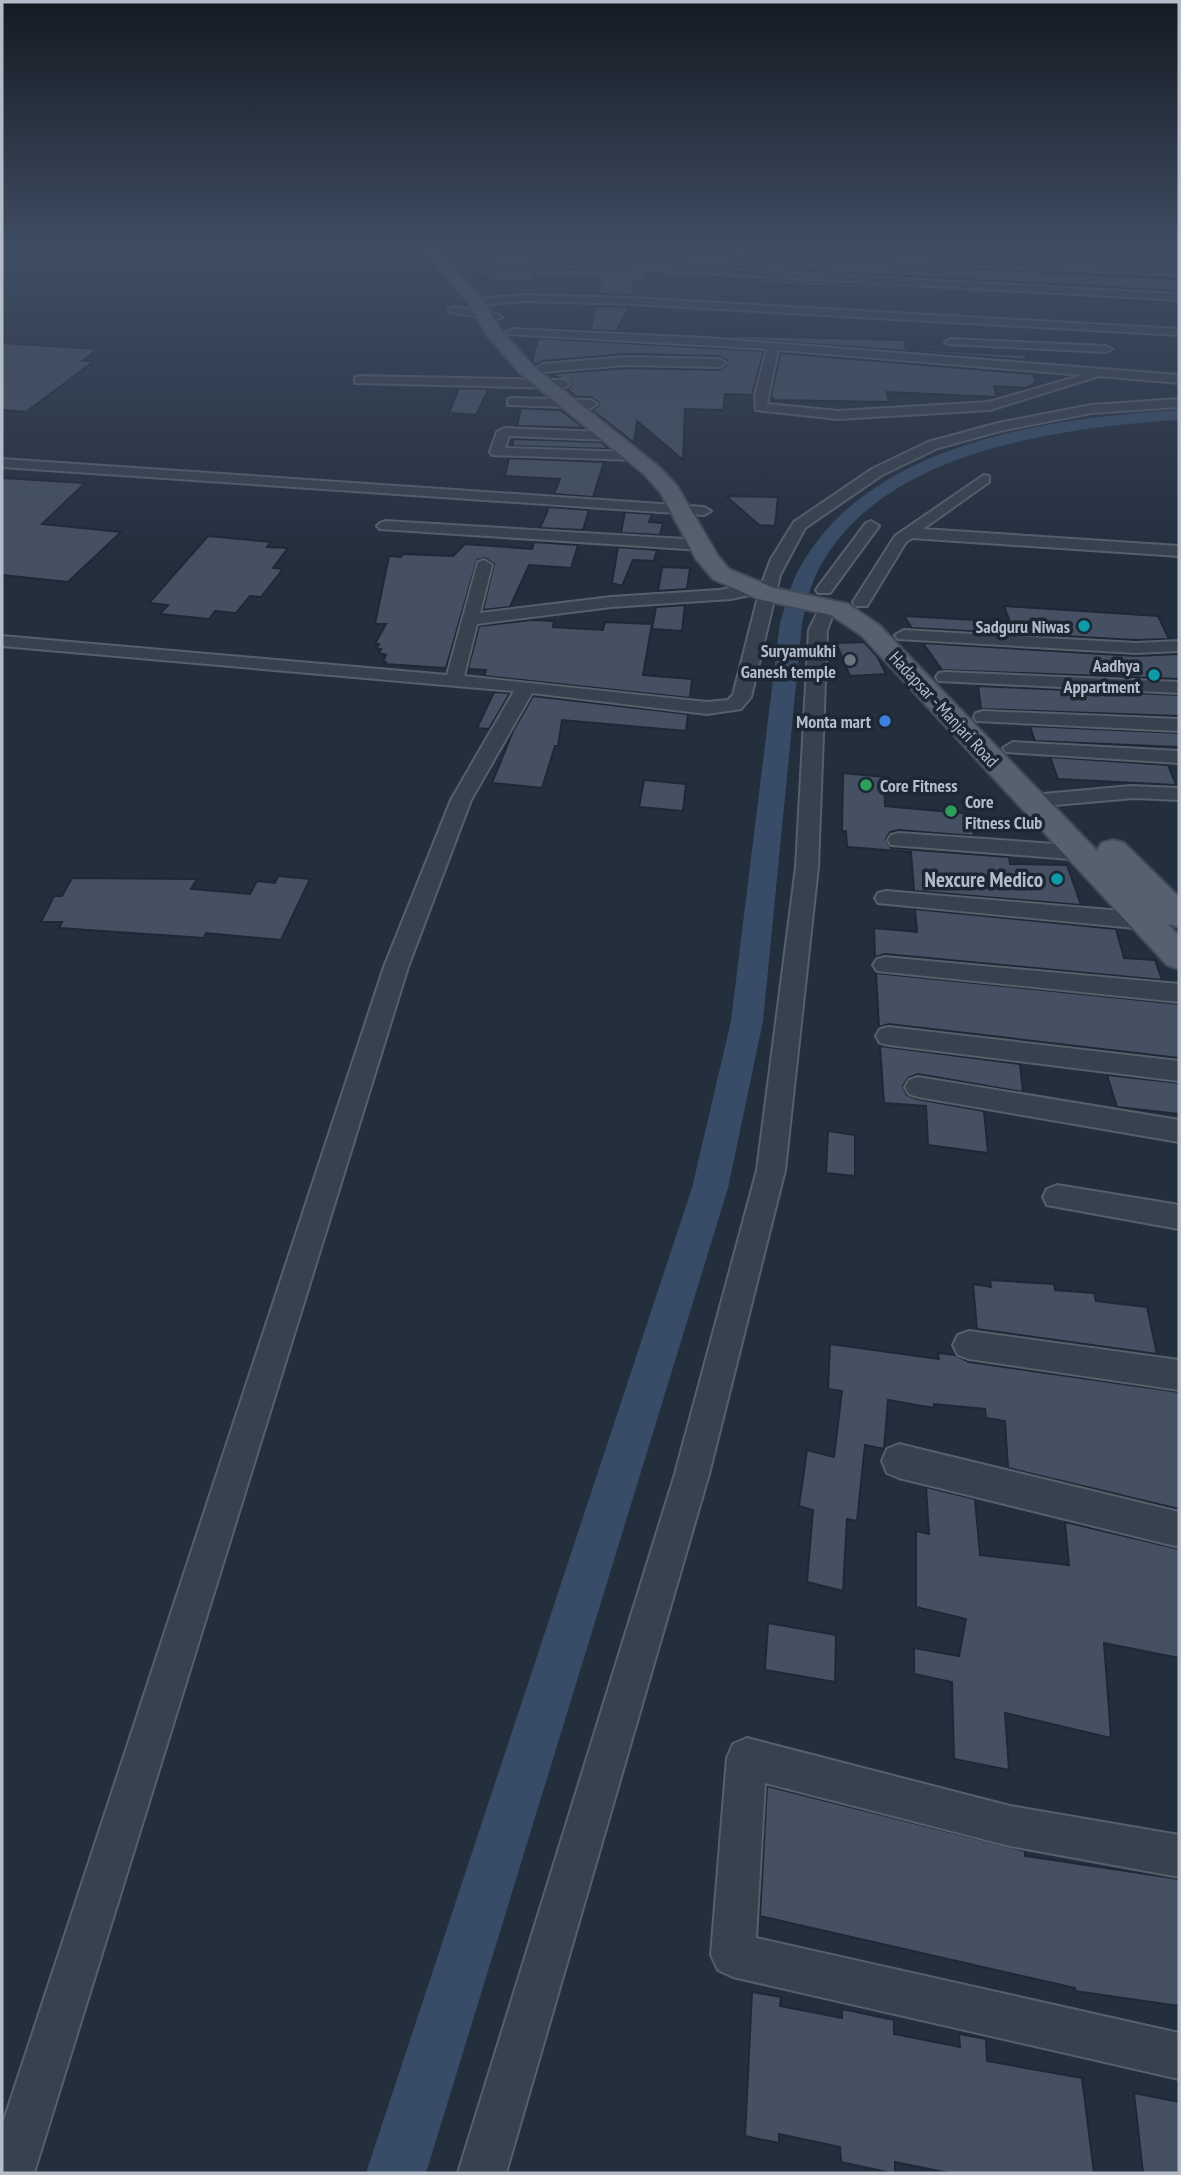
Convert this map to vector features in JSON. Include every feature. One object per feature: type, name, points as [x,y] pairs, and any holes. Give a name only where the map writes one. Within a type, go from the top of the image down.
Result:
[{"type":"main road","points":[[509,352],[544,377],[564,384],[591,404],[688,485],[708,516]]},
{"type":"main road","points":[[526,352],[568,405],[652,470],[670,491],[721,574],[821,600]]},
{"type":"main road","points":[[747,565],[772,587]]},
{"type":"main road","name":"Hadapsar - Manjari Road","points":[[821,600],[861,602],[886,618],[904,635],[1013,748],[1041,794],[1084,853],[1179,957]]},
{"type":"main road","name":"Hadapsar - Manjari Road","points":[[821,600],[854,617],[870,630],[1041,794],[1179,916]]},
{"type":"street","points":[[774,352],[775,363],[761,395],[761,407],[838,415],[990,406],[1105,373]]},
{"type":"street","points":[[841,352],[1179,379]]},
{"type":"street","points":[[359,380],[544,377],[626,361],[720,363]]},
{"type":"street","points":[[915,371],[1035,378]]},
{"type":"street","points":[[503,402],[591,404]]},
{"type":"street","points":[[2,640],[526,687],[707,708],[734,705],[742,697],[772,587],[799,526],[877,472],[933,444],[998,427],[1091,409],[1179,403]]},
{"type":"street","points":[[608,436],[504,432],[497,452],[634,456]]},
{"type":"street","points":[[2,463],[682,511],[708,516]]},
{"type":"street","points":[[861,602],[900,538],[984,480]]},
{"type":"street","points":[[385,526],[701,545]]},
{"type":"street","points":[[482,2173],[692,1474],[771,1170],[807,867],[821,600],[871,526]]},
{"type":"street","points":[[907,533],[1179,551]]},
{"type":"street","points":[[454,681],[484,565]]},
{"type":"street","points":[[469,620],[585,604],[667,597],[732,597],[772,587]]},
{"type":"street","points":[[904,635],[1136,648],[1179,646]]},
{"type":"street","points":[[945,677],[1179,688]]},
{"type":"street","points":[[10,2173],[397,967],[461,800],[526,687]]},
{"type":"street","points":[[983,717],[1179,724]]},
{"type":"street","points":[[1013,748],[1179,757]]},
{"type":"street","points":[[1041,794],[1179,794]]},
{"type":"street","points":[[898,840],[1084,853]]},
{"type":"street","points":[[886,898],[1145,921],[1179,916]]},
{"type":"street","points":[[885,965],[1179,993]]},
{"type":"street","points":[[889,1036],[1179,1071]]},
{"type":"street","points":[[918,1087],[1179,1131]]},
{"type":"street","points":[[1058,1197],[1179,1217]]},
{"type":"street","points":[[969,1345],[1179,1375]]},
{"type":"street","points":[[900,1461],[1179,1530]]},
{"type":"street","points":[[1179,1856],[1010,1826],[747,1758],[733,1955],[1179,2056]]},
{"type":"building","points":[[2,352],[95,352],[82,361],[94,361],[26,412],[2,410]]},
{"type":"building","points":[[534,352],[764,352],[752,395],[725,394],[723,410],[685,409],[683,460],[637,421],[634,443],[592,410],[599,405],[598,402],[591,397],[576,397],[567,389],[572,385],[571,382],[548,374],[626,368],[720,370],[727,365],[727,361],[720,356],[626,354],[543,361],[536,365],[532,361]]},
{"type":"building","points":[[911,352],[1025,355],[1028,360]]},
{"type":"building","points":[[780,353],[1033,374],[1036,382],[1027,388],[994,386],[997,397],[887,392],[889,402],[774,400],[771,396]]},
{"type":"building","points":[[459,388],[489,389],[476,415],[449,413]]},
{"type":"building","points":[[521,408],[561,410],[584,428],[517,426]]},
{"type":"building","points":[[514,439],[601,442],[609,449],[512,446]]},
{"type":"building","points":[[509,458],[604,462],[593,497],[554,494],[560,479],[505,476]]},
{"type":"building","points":[[2,478],[85,483],[42,524],[121,532],[68,582],[2,575]]},
{"type":"building","points":[[726,496],[778,497],[775,526],[759,525]]},
{"type":"building","points":[[549,507],[589,510],[583,530],[540,528]]},
{"type":"building","points":[[625,512],[652,514],[649,522],[663,523],[660,535],[621,533]]},
{"type":"building","points":[[208,536],[271,542],[267,547],[288,548],[273,568],[283,569],[261,597],[250,596],[236,613],[215,611],[209,619],[160,614],[168,605],[149,603]]},
{"type":"building","points":[[534,542],[578,545],[571,568],[529,565],[510,607],[483,610],[494,564],[485,558],[477,560],[446,668],[383,662],[386,655],[379,653],[379,644],[375,644],[386,624],[375,624],[389,556],[453,556],[465,544],[532,549]]},
{"type":"building","points":[[618,547],[657,550],[654,561],[633,560],[622,586],[612,583]]},
{"type":"building","points":[[662,567],[690,568],[687,589],[658,591]]},
{"type":"building","points":[[685,605],[682,631],[652,629],[656,607]]},
{"type":"building","points":[[1004,606],[1158,616],[1169,639],[1136,640],[912,628],[904,616],[1010,622]]},
{"type":"building","points":[[532,620],[554,621],[553,627],[603,630],[605,622],[652,624],[643,675],[692,679],[690,698],[484,676],[486,670],[468,669],[479,626]]},
{"type":"building","name":"Suryamukhi Ganesh temple","points":[[864,642],[877,656],[886,674],[850,676],[836,643]]},
{"type":"building","points":[[923,643],[1136,656],[1179,654],[1179,679],[942,670]]},
{"type":"building","points":[[978,686],[1179,695],[1179,716],[981,709]]},
{"type":"building","points":[[494,692],[510,693],[489,729],[477,728]]},
{"type":"building","points":[[533,696],[688,714],[686,731],[562,720],[558,746],[555,746],[542,788],[492,783],[513,731]]},
{"type":"building","points":[[1030,726],[1179,733],[1179,747],[1035,741]]},
{"type":"building","points":[[1050,757],[1168,765],[1176,785],[1058,779]]},
{"type":"building","points":[[843,773],[884,777],[885,806],[972,814],[974,836],[898,830],[890,832],[886,839],[891,848],[1009,857],[1010,864],[1067,865],[1081,905],[914,891],[911,852],[847,847],[846,831],[842,831]]},
{"type":"building","points":[[644,780],[686,784],[683,811],[639,807]]},
{"type":"building","points":[[278,876],[310,879],[281,940],[206,933],[204,938],[59,928],[62,922],[41,922],[54,896],[62,896],[72,878],[197,879],[191,889],[250,894],[257,881],[275,883]]},
{"type":"building","points":[[915,909],[1116,929],[1124,958],[1155,960],[1162,980],[885,954],[875,957],[874,928],[917,932]]},
{"type":"building","points":[[876,973],[1179,1004],[1179,1058],[889,1024],[879,1027]]},
{"type":"building","points":[[880,1046],[1020,1064],[1023,1092],[918,1074],[908,1078],[903,1086],[907,1095],[917,1099],[984,1111],[988,1153],[928,1145],[926,1106],[884,1103]]},
{"type":"building","points":[[1107,1075],[1179,1083],[1179,1114],[1117,1107]]},
{"type":"building","points":[[828,1131],[855,1135],[855,1176],[826,1173]]},
{"type":"building","points":[[990,1280],[1054,1284],[1055,1290],[1094,1293],[1096,1301],[1147,1307],[1157,1354],[977,1329],[973,1284],[991,1287]]},
{"type":"building","points":[[830,1344],[939,1359],[938,1353],[955,1355],[969,1362],[1179,1392],[1179,1509],[1008,1468],[1005,1421],[986,1418],[985,1409],[934,1404],[934,1408],[888,1400],[884,1449],[865,1445],[857,1521],[847,1519],[843,1591],[807,1582],[813,1510],[799,1506],[807,1450],[834,1457],[842,1391],[828,1389]]},
{"type":"building","points":[[926,1487],[975,1499],[980,1555],[1069,1565],[1065,1522],[1179,1549],[1179,1658],[1104,1643],[1111,1738],[1005,1713],[1009,1770],[954,1759],[952,1682],[914,1674],[914,1648],[959,1656],[966,1619],[916,1607],[916,1531],[929,1534]]},
{"type":"building","points":[[768,1623],[836,1635],[835,1682],[765,1670]]},
{"type":"building","points":[[767,1786],[1025,1851],[1025,1856],[1179,1879],[1179,2006],[1075,1991],[1075,1988],[760,1916]]},
{"type":"building","points":[[752,1992],[781,1997],[780,2006],[842,2018],[842,2009],[894,2020],[894,2034],[960,2047],[959,2034],[986,2039],[987,2061],[1082,2078],[1094,2173],[949,2173],[895,2162],[895,2173],[891,2173],[841,2162],[840,2147],[779,2134],[779,2143],[745,2136]]},
{"type":"building","points":[[1134,2093],[1179,2102],[1179,2173],[1143,2173]]},
{"type":"waterway","points":[[396,2173],[710,1188],[747,1021],[791,623],[804,579],[832,538],[860,506],[892,484],[929,466],[1012,438],[1056,429],[1140,417],[1179,415]]},
{"type":"place","name":"Sadguru Niwas","points":[[1084,626]]},
{"type":"place","name":"Suryamukhi Ganesh temple","points":[[850,660]]},
{"type":"place","name":"Aadhya Appartment","points":[[1154,675]]},
{"type":"place","name":"Monta mart","points":[[885,721]]},
{"type":"place","name":"Core Fitness","points":[[866,785]]},
{"type":"place","name":"Core Fitness Club","points":[[951,811]]},
{"type":"place","name":"Nexcure Medico","points":[[1057,879]]}]
